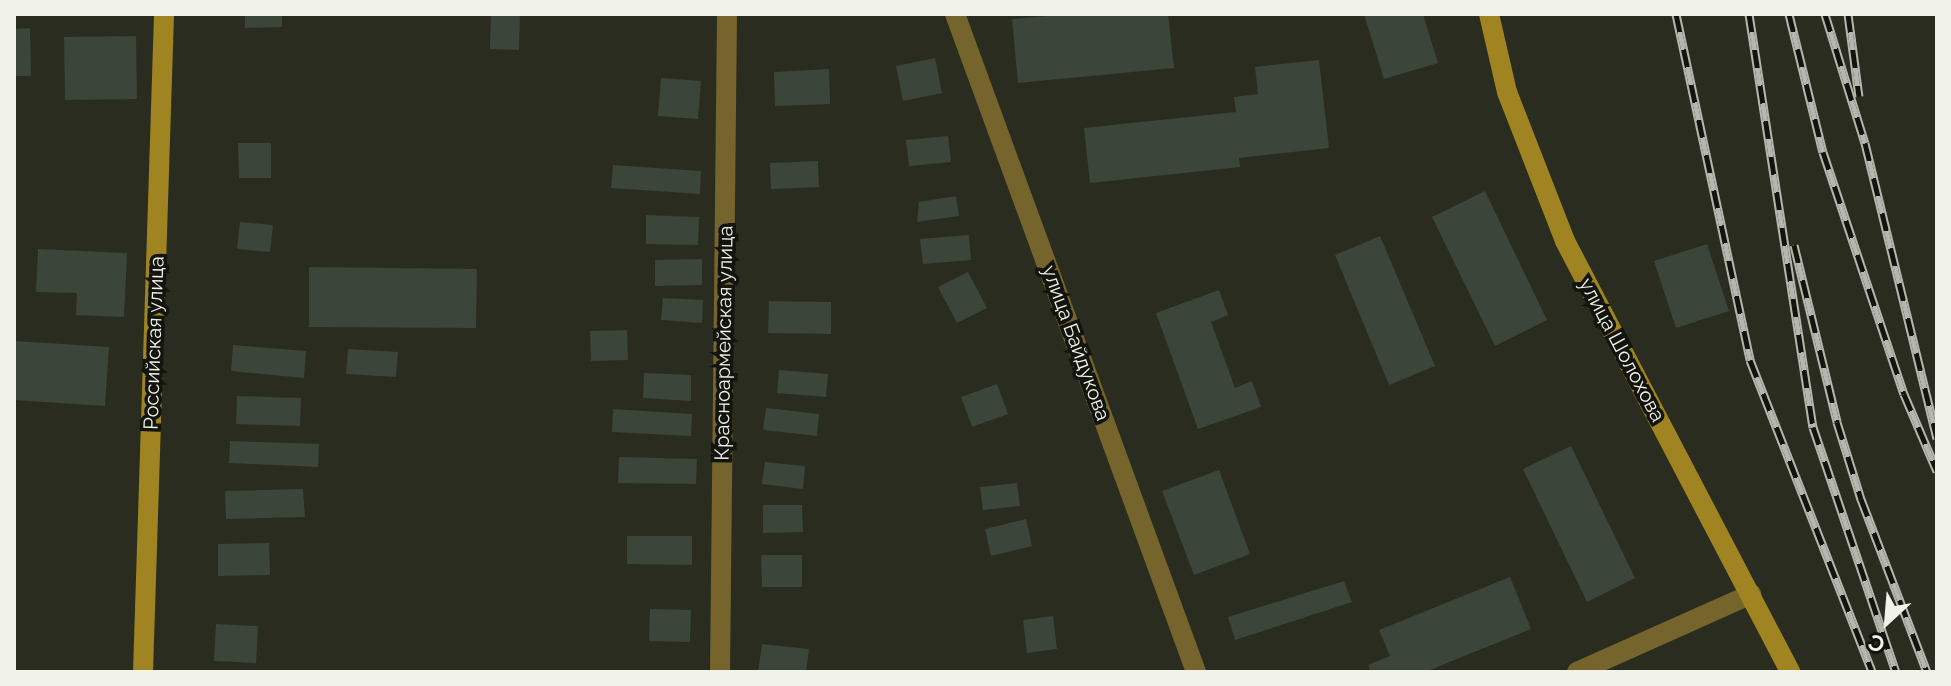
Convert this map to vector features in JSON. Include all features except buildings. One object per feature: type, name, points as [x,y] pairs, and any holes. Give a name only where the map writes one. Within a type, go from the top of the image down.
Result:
[{"type":"street","name":"Российская улица","points":[[143,672],[164,14]]},
{"type":"street","name":"Красноармейская улица","points":[[720,672],[727,14]]},
{"type":"street","name":"улица Байдукова","points":[[955,14],[1196,672]]},
{"type":"street","name":"улица Шолохова","points":[[1489,14],[1507,92],[1565,241],[1790,672]]},
{"type":"street","points":[[1577,672],[1751,594]]},
{"type":"railway","points":[[1676,14],[1750,360],[1872,672]]},
{"type":"railway","points":[[1749,14],[1813,427],[1896,672]]},
{"type":"railway","points":[[1789,14],[1823,152],[1904,394],[1937,471]]},
{"type":"railway","points":[[1825,14],[1865,143],[1937,438]]},
{"type":"railway","points":[[1848,14],[1859,96]]},
{"type":"railway","points":[[1794,245],[1837,422],[1861,499],[1927,672]]}]
